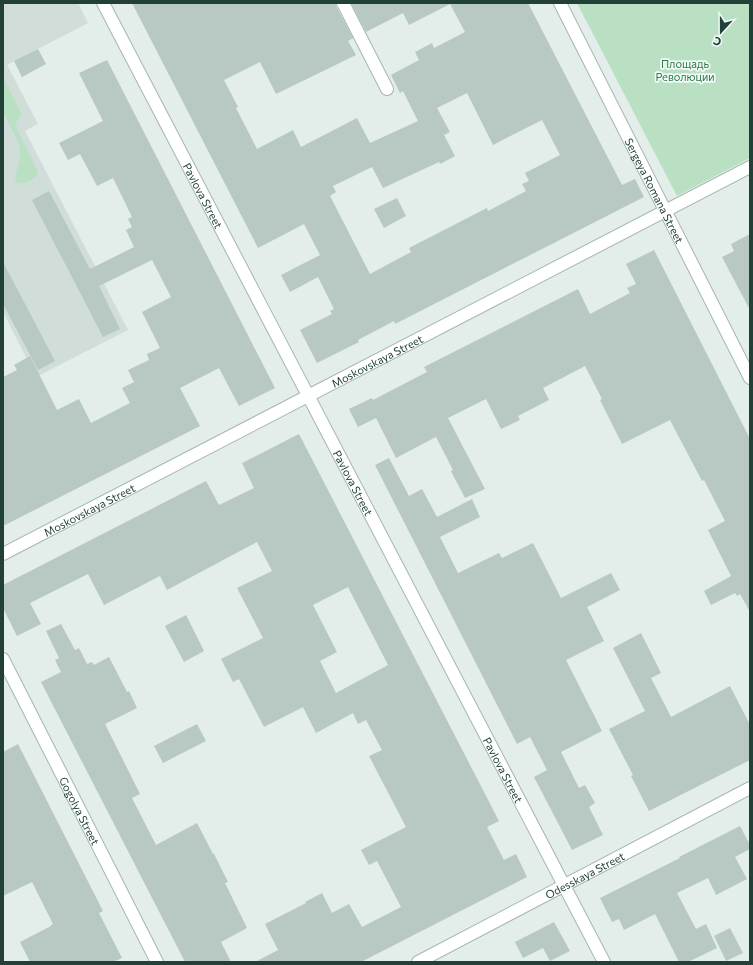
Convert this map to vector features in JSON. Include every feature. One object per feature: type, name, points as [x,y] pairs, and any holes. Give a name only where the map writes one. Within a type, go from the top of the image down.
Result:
[{"type":"street","name":"Pavlova Street","points":[[103,3],[604,962]]},
{"type":"street","points":[[343,3],[387,89]]},
{"type":"street","name":"Sergeya Romana Street","points":[[560,3],[750,378]]},
{"type":"street","name":"Moskovskaya Street","points":[[3,554],[750,167]]},
{"type":"street","name":"Gogolya Street","points":[[3,659],[157,962]]},
{"type":"street","name":"Odesskaya Street","points":[[418,962],[750,788]]},
{"type":"shaded area","points":[[3,3],[78,3],[88,23],[7,65],[38,124],[25,131],[128,330],[36,377],[3,312]]},
{"type":"green space","name":"Площадь Революции","points":[[577,3],[750,3],[750,158],[677,196]]},
{"type":"green space","points":[[3,77],[21,113],[21,116],[16,122],[16,127],[38,172],[33,180],[23,183],[17,183],[15,178],[20,158],[20,149],[3,112]]},
{"type":"building","points":[[132,3],[336,3],[336,6],[353,38],[348,41],[356,55],[276,94],[260,62],[224,80],[238,107],[236,108],[257,149],[293,130],[301,147],[357,118],[370,143],[418,121],[403,91],[400,93],[391,75],[419,60],[415,52],[432,43],[434,48],[465,32],[450,4],[409,25],[403,13],[366,32],[351,3],[528,3],[622,185],[635,179],[644,197],[395,324],[394,321],[358,340],[359,342],[317,363],[300,330],[332,314],[330,311],[334,309],[318,277],[290,292],[281,275],[320,255],[304,224],[258,248]],"holes":[[[467,93],[493,145],[542,120],[560,155],[525,173],[529,181],[522,184],[526,191],[488,211],[487,208],[409,248],[411,252],[370,274],[330,196],[336,192],[333,186],[372,167],[383,188],[439,162],[440,164],[455,156],[444,135],[450,132],[437,108]]]},
{"type":"building","points":[[38,49],[46,64],[22,77],[14,61]]},
{"type":"building","points":[[107,60],[275,388],[239,406],[219,368],[180,388],[200,426],[3,526],[3,377],[17,370],[14,365],[30,356],[57,410],[79,399],[91,423],[130,403],[122,388],[134,382],[128,370],[149,360],[147,354],[160,348],[142,312],[171,297],[152,260],[99,286],[120,329],[103,337],[32,200],[49,191],[90,269],[134,247],[126,230],[132,227],[128,219],[132,217],[113,178],[97,186],[80,154],[68,160],[59,143],[103,121],[79,73]]},
{"type":"building","points":[[397,198],[406,216],[384,228],[374,209]]},
{"type":"building","points":[[750,234],[750,310],[722,257],[734,251],[731,244]]},
{"type":"building","points":[[654,250],[750,439],[750,612],[740,594],[737,596],[735,593],[711,605],[704,591],[731,576],[708,530],[725,521],[670,420],[622,444],[600,400],[602,399],[585,366],[543,388],[549,400],[518,416],[520,420],[501,429],[486,399],[448,418],[485,489],[465,498],[436,437],[396,458],[376,418],[358,427],[349,409],[372,398],[373,400],[427,372],[424,367],[578,289],[590,314],[630,293],[627,288],[636,284],[626,264]]},
{"type":"building","points":[[3,262],[55,361],[38,370],[3,304]]},
{"type":"building","points":[[299,434],[499,821],[487,827],[504,860],[516,854],[527,877],[361,962],[255,962],[278,950],[265,924],[322,893],[332,913],[349,904],[362,927],[401,907],[377,861],[369,865],[361,850],[406,827],[369,756],[382,750],[366,720],[358,724],[353,713],[316,733],[303,707],[264,727],[239,679],[233,682],[221,659],[263,638],[237,588],[272,571],[257,542],[167,590],[160,576],[104,605],[88,574],[30,603],[41,624],[17,636],[3,608],[3,585],[206,481],[219,505],[254,488],[242,463]],"holes":[[[348,587],[388,665],[336,693],[320,661],[337,652],[313,605]]]},
{"type":"building","points":[[389,458],[409,496],[422,489],[437,517],[472,499],[480,517],[440,537],[458,573],[499,553],[502,558],[533,543],[561,598],[611,573],[620,590],[587,607],[604,641],[566,660],[602,731],[561,752],[579,788],[585,785],[595,803],[589,807],[603,835],[572,850],[534,777],[547,770],[530,737],[517,744],[375,465]]},
{"type":"building","points":[[186,615],[204,651],[184,662],[165,626]]},
{"type":"building","points":[[61,624],[75,650],[79,648],[87,664],[92,662],[94,665],[109,657],[137,708],[105,724],[140,794],[132,798],[156,845],[197,823],[214,854],[228,882],[225,883],[247,928],[221,942],[231,962],[185,962],[41,682],[61,672],[55,660],[59,658],[46,631]]},
{"type":"building","points":[[641,633],[661,673],[651,678],[671,717],[730,686],[750,725],[750,760],[649,811],[631,776],[633,775],[609,729],[645,711],[613,648]]},
{"type":"building","points":[[197,724],[206,741],[163,763],[154,746]]},
{"type":"building","points":[[18,744],[103,911],[99,913],[122,958],[113,962],[30,962],[20,942],[53,924],[32,882],[3,896],[3,752]]},
{"type":"building","points":[[740,826],[750,845],[750,849],[735,857],[747,879],[716,895],[708,878],[677,893],[696,929],[706,924],[717,948],[688,962],[679,962],[655,914],[624,930],[619,919],[612,922],[600,898]]},
{"type":"building","points":[[554,922],[570,951],[550,961],[543,948],[523,958],[515,942]]},
{"type":"building","points":[[730,928],[743,953],[726,961],[714,936]]}]
